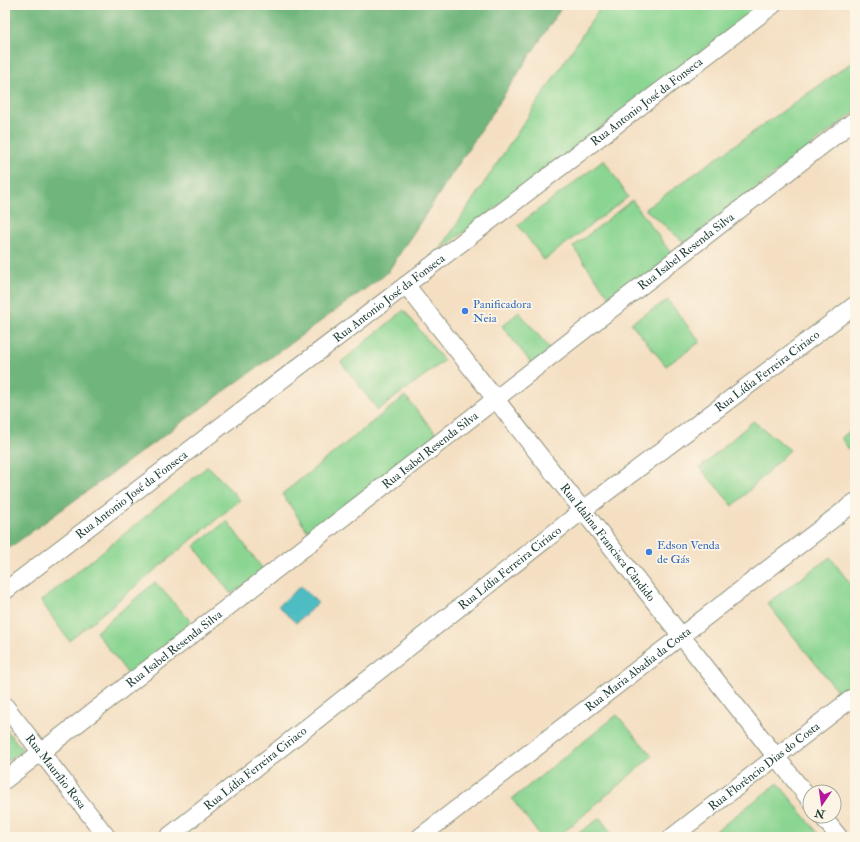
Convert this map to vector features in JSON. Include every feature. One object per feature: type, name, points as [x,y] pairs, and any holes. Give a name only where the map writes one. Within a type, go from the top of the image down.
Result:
[{"type":"street","name":"Rua Antonio José da Fonseca","points":[[5,591],[773,5]]},
{"type":"street","name":"Rua Isabel Resenda Silva","points":[[5,780],[855,120]]},
{"type":"street","name":"Rua Idalina Francisca Cândido","points":[[406,285],[802,790]]},
{"type":"street","name":"Rua Lídia Ferreira Ciriaco","points":[[168,837],[583,510],[855,305]]},
{"type":"street","name":"Rua Maria Abadia da Costa","points":[[420,837],[855,502]]},
{"type":"street","name":"Rua Florêncio Dias do Costa","points":[[672,837],[855,696]]},
{"type":"street","name":"Rua Maurílio Rosa","points":[[5,706],[107,837]]},
{"type":"street","points":[[828,824],[839,837]]},
{"type":"green space","points":[[5,5],[563,5],[387,273],[5,551]]},
{"type":"green space","points":[[602,5],[762,5],[439,251]]},
{"type":"green space","points":[[855,60],[855,112],[685,243],[645,209]]},
{"type":"green space","points":[[604,160],[628,197],[544,260],[518,225]]},
{"type":"green space","points":[[632,200],[673,256],[613,302],[573,247]]},
{"type":"green space","points":[[668,300],[700,342],[666,366],[631,323]]},
{"type":"green space","points":[[404,310],[444,361],[378,410],[341,362]]},
{"type":"green space","points":[[519,312],[551,350],[532,364],[502,326]]},
{"type":"green space","points":[[405,396],[439,437],[311,536],[282,494]]},
{"type":"green space","points":[[753,421],[790,450],[733,506],[700,468]]},
{"type":"green space","points":[[855,427],[855,458],[841,438]]},
{"type":"green space","points":[[208,466],[240,500],[69,641],[41,601]]},
{"type":"green space","points":[[227,521],[265,572],[231,594],[194,546]]},
{"type":"green space","points":[[830,557],[855,590],[855,682],[839,693],[767,603]]},
{"type":"green space","points":[[155,582],[195,626],[128,674],[96,632]]},
{"type":"green space","points":[[617,715],[652,756],[558,837],[541,837],[512,799]]},
{"type":"green space","points":[[5,728],[23,750],[5,763]]},
{"type":"green space","points":[[778,783],[802,813],[802,824],[811,824],[821,837],[708,837]]},
{"type":"green space","points":[[600,818],[614,837],[573,837]]},
{"type":"water","points":[[301,586],[318,603],[296,623],[278,606]]},
{"type":"place","name":"Panificadora Neia","points":[[465,311]]},
{"type":"place","name":"Edson Venda de Gás","points":[[649,552]]}]
